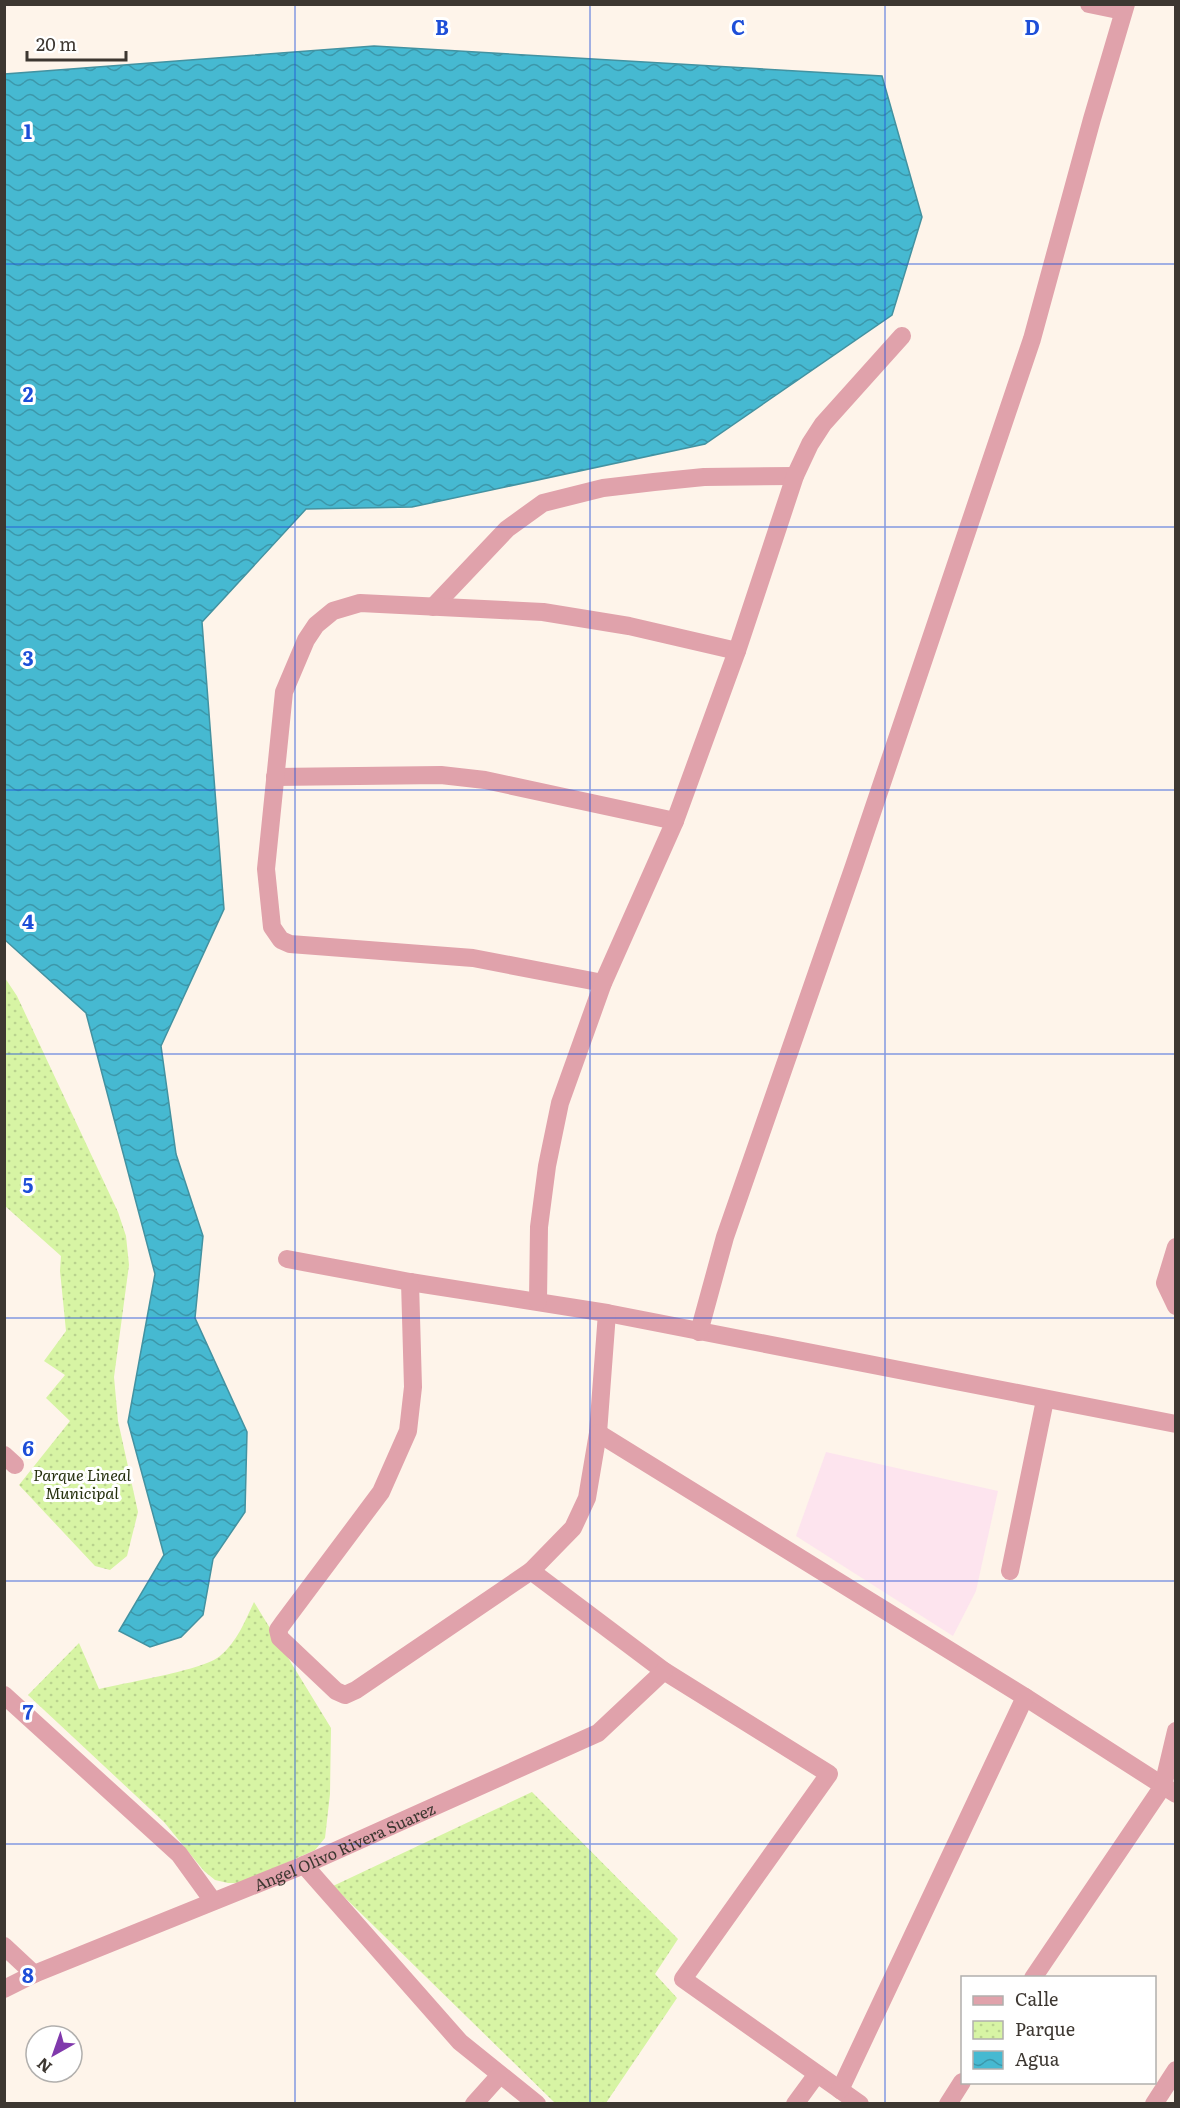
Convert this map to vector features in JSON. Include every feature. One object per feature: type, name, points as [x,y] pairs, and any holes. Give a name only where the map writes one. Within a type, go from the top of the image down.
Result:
[{"type":"street","points":[[699,1332],[725,1237],[854,866],[1032,339],[1124,8],[1089,4]]},
{"type":"street","points":[[538,1301],[539,1227],[560,1103],[603,983],[675,821],[737,651],[795,476],[810,444],[823,424],[902,336]]},
{"type":"street","points":[[433,607],[507,529],[543,503],[603,488],[654,482],[704,477],[795,476]]},
{"type":"street","points":[[603,983],[474,958],[290,944],[281,940],[272,927],[266,869],[284,692],[306,640],[316,625],[333,611],[360,603],[543,612],[629,626],[737,651]]},
{"type":"street","points":[[275,777],[441,776],[485,780],[675,821]]},
{"type":"street","points":[[1176,1247],[1165,1283],[1176,1306]]},
{"type":"street","points":[[287,1259],[410,1282],[607,1313],[1176,1424]]},
{"type":"street","points":[[410,1282],[413,1387],[408,1431],[381,1492],[278,1630],[280,1638],[336,1691],[345,1695],[356,1690],[531,1571],[573,1528],[587,1498],[598,1433],[607,1313]]},
{"type":"street","points":[[1010,1571],[1045,1400]]},
{"type":"street","points":[[598,1433],[1025,1697],[1169,1790]]},
{"type":"street","points":[[531,1571],[664,1671],[829,1774],[683,1979],[860,2103]]},
{"type":"street","name":"Angel Olivo Rivera Suarez","points":[[4,1989],[34,1974],[304,1864],[598,1733],[664,1671]]},
{"type":"street","points":[[4,1695],[179,1854],[213,1901]]},
{"type":"street","points":[[840,2090],[1025,1697]]},
{"type":"street","points":[[1034,1976],[1169,1790],[1176,1731]]},
{"type":"street","points":[[304,1864],[460,2042],[537,2103]]},
{"type":"street","points":[[4,1946],[34,1974]]},
{"type":"street","points":[[1154,2103],[1176,2070]]},
{"type":"street","points":[[474,2103],[500,2074]]},
{"type":"street","points":[[795,2103],[817,2074]]},
{"type":"street","points":[[948,2103],[962,2084]]},
{"type":"shaded area","points":[[826,1452],[998,1491],[976,1591],[953,1636],[796,1536]]},
{"type":"green space","name":"Parque Lineal Municipal","points":[[5,978],[17,996],[118,1212],[126,1236],[129,1265],[114,1377],[118,1421],[138,1512],[127,1556],[110,1570],[95,1566],[19,1485],[70,1421],[46,1398],[65,1375],[44,1361],[66,1331],[60,1271],[61,1256],[5,1206]]},
{"type":"green space","points":[[254,1602],[331,1728],[330,1794],[325,1838],[315,1850],[241,1883],[228,1883],[215,1880],[204,1871],[164,1822],[28,1695],[79,1643],[99,1689],[163,1676],[211,1661],[220,1656],[231,1644]]},
{"type":"green space","points":[[532,1792],[678,1939],[655,1974],[677,1998],[606,2103],[555,2103],[333,1886]]},
{"type":"water","points":[[374,46],[882,76],[922,217],[892,315],[705,444],[412,507],[306,509],[202,622],[224,909],[161,1046],[176,1154],[203,1236],[195,1318],[247,1432],[245,1512],[213,1559],[203,1615],[181,1637],[150,1647],[119,1631],[164,1555],[128,1422],[155,1274],[86,1013],[5,940],[5,74]]}]
